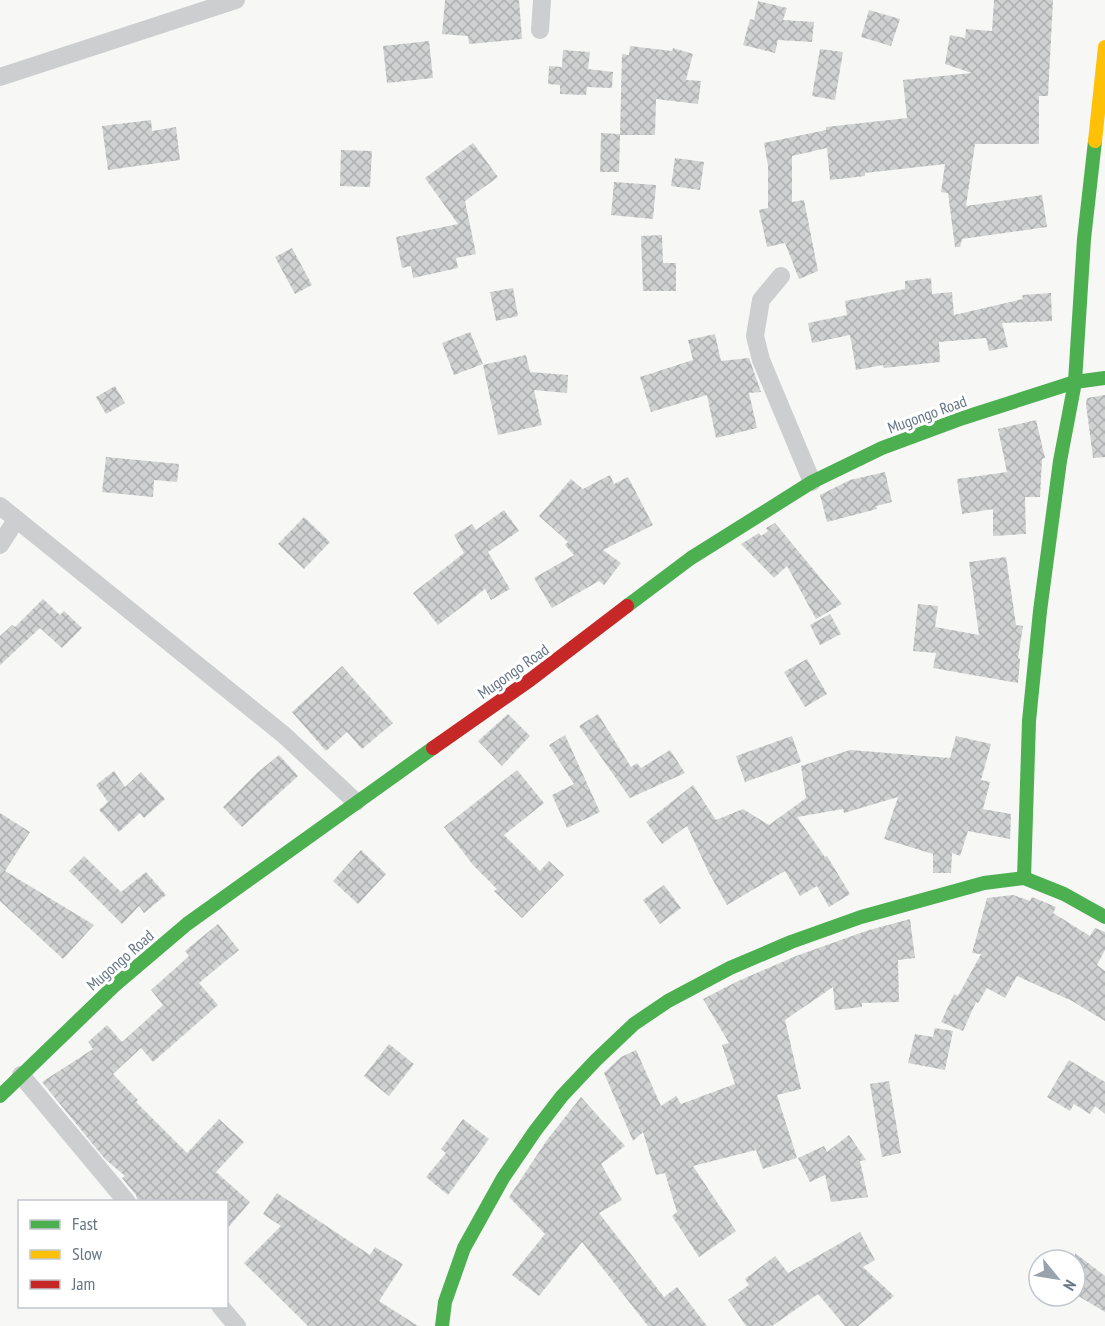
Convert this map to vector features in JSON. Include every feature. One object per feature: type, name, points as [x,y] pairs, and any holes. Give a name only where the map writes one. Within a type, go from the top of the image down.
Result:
[{"type":"street","points":[[0,77],[236,0]]},
{"type":"street","points":[[540,30],[542,0]]},
{"type":"street","points":[[1024,878],[1029,721],[1040,611],[1060,462],[1075,382],[1084,239],[1105,47]]},
{"type":"street","points":[[781,276],[761,300],[755,336],[761,360],[813,482]]},
{"type":"street","name":"Mugongo Road","points":[[0,1096],[114,986],[187,924],[530,680],[691,558],[813,482],[882,448],[1075,382],[1105,378]]},
{"type":"street","points":[[0,506],[284,735],[356,802]]},
{"type":"street","points":[[0,545],[16,520]]},
{"type":"street","points":[[442,1326],[445,1302],[464,1248],[503,1178],[535,1131],[562,1096],[634,1024],[668,1000],[730,968],[861,916],[984,883],[1024,878],[1064,894],[1105,917]]},
{"type":"street","points":[[21,1074],[125,1200]]},
{"type":"street","points":[[222,1308],[237,1326]]},
{"type":"building","points":[[445,0],[519,0],[522,39],[469,44],[468,36],[442,34]]},
{"type":"building","points":[[994,0],[1053,0],[1048,96],[1039,96],[1039,144],[975,144],[966,206],[1042,195],[1047,227],[962,239],[960,247],[955,247],[948,193],[941,192],[945,164],[865,173],[865,176],[830,180],[827,148],[792,156],[792,202],[804,200],[818,271],[799,279],[785,243],[767,247],[759,210],[768,208],[768,166],[764,143],[826,130],[826,127],[907,118],[903,80],[972,73],[945,64],[950,35],[965,38],[966,29],[992,31]]},
{"type":"building","points":[[758,1],[787,8],[783,20],[814,22],[812,42],[778,40],[775,53],[743,45],[750,19],[754,20]]},
{"type":"building","points":[[869,10],[900,19],[891,46],[861,37]]},
{"type":"building","points":[[429,41],[433,78],[387,83],[383,46]]},
{"type":"building","points":[[630,46],[672,51],[673,48],[693,54],[686,80],[701,81],[698,104],[656,99],[655,135],[620,135],[622,54],[629,55]]},
{"type":"building","points":[[820,49],[843,52],[835,100],[812,96]]},
{"type":"building","points":[[563,50],[590,52],[588,69],[613,72],[612,88],[587,87],[586,95],[560,94],[560,85],[548,84],[549,66],[562,67]]},
{"type":"building","points":[[151,120],[152,131],[176,127],[180,160],[108,170],[102,126]]},
{"type":"building","points":[[601,133],[620,134],[619,172],[600,172]]},
{"type":"building","points":[[473,143],[498,177],[465,201],[476,254],[456,258],[458,268],[413,278],[411,266],[402,268],[396,237],[458,224],[425,178]]},
{"type":"building","points":[[341,150],[372,151],[370,187],[340,186]]},
{"type":"building","points":[[675,158],[704,162],[700,190],[671,186]]},
{"type":"building","points":[[614,182],[656,185],[653,219],[611,215]]},
{"type":"building","points":[[662,235],[663,263],[676,263],[676,291],[643,291],[641,236]]},
{"type":"building","points":[[292,248],[312,285],[295,294],[275,257]]},
{"type":"building","points":[[931,278],[932,294],[952,292],[954,315],[1023,299],[1022,295],[1051,293],[1052,321],[1002,323],[1008,347],[989,351],[986,338],[939,342],[940,362],[884,368],[883,365],[856,370],[850,335],[812,343],[808,323],[847,315],[845,301],[905,289],[905,281]]},
{"type":"building","points":[[513,288],[518,316],[496,321],[490,292]]},
{"type":"building","points":[[470,332],[483,364],[454,375],[442,343]]},
{"type":"building","points":[[715,334],[721,361],[749,358],[761,392],[749,393],[757,428],[716,438],[707,395],[651,412],[640,377],[693,360],[688,340]]},
{"type":"building","points":[[526,355],[530,372],[568,375],[567,393],[534,390],[542,425],[498,435],[483,365]]},
{"type":"building","points":[[115,386],[125,403],[106,414],[96,397]]},
{"type":"building","points":[[1105,395],[1105,457],[1093,458],[1087,398]]},
{"type":"building","points":[[1036,420],[1045,458],[1042,459],[1040,497],[1025,497],[1026,534],[993,536],[993,509],[962,514],[957,479],[1007,472],[998,429]]},
{"type":"building","points":[[106,457],[179,464],[177,482],[154,480],[153,497],[102,492]]},
{"type":"building","points":[[885,472],[892,502],[876,506],[877,509],[827,522],[820,495],[850,480]]},
{"type":"building","points":[[610,475],[614,484],[628,477],[653,525],[603,550],[621,563],[604,585],[599,581],[552,608],[534,578],[574,555],[565,545],[568,542],[539,516],[571,479],[583,489]]},
{"type":"building","points":[[504,510],[519,531],[488,552],[510,589],[491,600],[485,589],[438,625],[413,593],[464,553],[454,535],[472,524],[476,530]]},
{"type":"building","points":[[304,517],[330,542],[304,569],[278,544]]},
{"type":"building","points":[[775,523],[842,604],[816,619],[787,566],[774,578],[741,544],[759,533],[761,536],[768,531],[766,528]]},
{"type":"building","points":[[1006,557],[1016,625],[1023,626],[1018,658],[1020,659],[1018,683],[933,668],[936,653],[913,651],[918,604],[938,606],[935,627],[979,635],[969,562]]},
{"type":"building","points":[[43,599],[60,615],[64,611],[82,628],[62,648],[40,628],[0,665],[0,636],[12,625],[15,627]]},
{"type":"building","points":[[830,614],[841,634],[820,645],[810,625]]},
{"type":"building","points":[[807,659],[827,694],[805,707],[784,672]]},
{"type":"building","points":[[342,666],[393,723],[362,749],[347,732],[326,751],[292,712]]},
{"type":"building","points":[[508,714],[530,736],[502,766],[478,741]]},
{"type":"building","points":[[598,714],[631,767],[637,763],[641,768],[670,750],[685,773],[630,798],[579,726]]},
{"type":"building","points":[[565,735],[600,812],[567,828],[552,795],[574,784],[549,745]]},
{"type":"building","points":[[792,736],[801,762],[745,782],[736,756]]},
{"type":"building","points":[[956,736],[991,744],[981,780],[990,782],[983,809],[1011,814],[1010,839],[968,831],[960,856],[952,853],[951,873],[933,873],[933,854],[884,839],[898,797],[844,813],[843,809],[797,817],[825,857],[827,856],[850,894],[829,907],[817,886],[800,896],[785,871],[727,905],[687,826],[662,844],[646,822],[693,785],[716,820],[743,809],[769,825],[806,798],[801,766],[850,750],[950,758]]},
{"type":"building","points":[[279,755],[298,776],[242,827],[223,807]]},
{"type":"building","points":[[517,770],[544,803],[504,835],[540,871],[549,861],[564,875],[522,918],[494,891],[497,889],[473,865],[444,827]]},
{"type":"building","points":[[114,771],[125,787],[141,772],[165,799],[144,818],[140,813],[119,832],[99,810],[108,802],[96,785]]},
{"type":"building","points":[[0,813],[30,832],[5,871],[94,925],[63,959],[0,901]]},
{"type":"building","points":[[361,850],[386,874],[358,904],[333,881]]},
{"type":"building","points":[[84,856],[121,892],[146,872],[166,895],[144,913],[139,906],[122,924],[69,871]]},
{"type":"building","points":[[664,885],[681,908],[660,924],[643,900]]},
{"type":"building","points":[[1013,895],[1030,901],[1032,897],[1056,907],[1053,913],[1090,936],[1095,928],[1105,932],[1105,950],[1097,965],[1105,971],[1105,1021],[1072,1001],[1017,976],[1005,998],[987,988],[978,1003],[976,1002],[963,1031],[941,1022],[954,994],[958,996],[981,954],[972,953],[987,898]]},
{"type":"building","points":[[910,919],[915,958],[898,960],[899,1002],[862,1003],[862,1007],[835,1010],[833,987],[785,1020],[801,1089],[777,1095],[797,1158],[763,1169],[756,1150],[693,1166],[736,1231],[699,1257],[672,1216],[677,1212],[665,1173],[656,1175],[643,1132],[633,1141],[604,1073],[621,1057],[636,1050],[661,1106],[676,1096],[681,1104],[735,1084],[722,1045],[729,1043],[703,999],[796,956],[866,931]]},
{"type":"building","points":[[218,924],[239,950],[199,983],[218,1005],[153,1062],[141,1048],[113,1074],[138,1100],[136,1102],[187,1153],[219,1119],[244,1142],[216,1172],[250,1202],[228,1228],[228,1200],[137,1200],[122,1178],[125,1176],[105,1159],[42,1082],[93,1049],[88,1042],[107,1025],[122,1042],[163,1005],[151,990],[189,956],[185,951]]},
{"type":"building","points":[[935,1028],[953,1031],[945,1070],[908,1063],[915,1034],[933,1037]]},
{"type":"building","points":[[389,1044],[414,1064],[389,1096],[364,1076]]},
{"type":"building","points":[[1069,1060],[1105,1082],[1105,1114],[1095,1106],[1090,1114],[1074,1104],[1070,1111],[1047,1097]]},
{"type":"building","points":[[889,1081],[901,1153],[882,1157],[870,1084]]},
{"type":"building","points":[[581,1097],[625,1146],[601,1164],[622,1200],[599,1213],[664,1297],[677,1287],[707,1326],[648,1326],[582,1242],[539,1296],[512,1275],[545,1234],[509,1197],[547,1140]]},
{"type":"building","points":[[463,1119],[489,1139],[448,1195],[426,1177],[446,1153],[441,1149]]},
{"type":"building","points":[[849,1135],[866,1160],[860,1161],[868,1197],[831,1202],[825,1175],[810,1182],[798,1158],[824,1146],[827,1152]]},
{"type":"building","points":[[277,1193],[370,1255],[375,1247],[403,1264],[379,1301],[418,1326],[308,1326],[244,1263],[281,1226],[263,1214]]},
{"type":"building","points":[[860,1232],[875,1260],[863,1267],[894,1296],[858,1326],[845,1326],[818,1294],[772,1326],[746,1326],[728,1300],[749,1285],[745,1279],[775,1256],[788,1273]]},
{"type":"building","points":[[1087,1262],[1105,1276],[1105,1312],[1087,1301]]},
{"type":"traffic: fast","points":[[1024,878],[1029,721],[1040,611],[1060,461],[1075,382],[1084,239],[1095,141]]},
{"type":"traffic: fast","points":[[627,606],[691,558],[812,482],[882,448],[963,418],[1075,382],[1105,378]]},
{"type":"traffic: fast","points":[[0,1096],[114,986],[187,924],[433,748]]},
{"type":"traffic: fast","points":[[442,1326],[445,1302],[464,1248],[503,1178],[535,1131],[562,1096],[596,1060],[634,1024],[668,1001],[730,968],[791,942],[861,917],[984,883],[1024,878],[1064,894],[1105,917]]},
{"type":"traffic: slow","points":[[1095,141],[1105,47]]},
{"type":"traffic: jam","points":[[433,748],[530,680],[627,606]]}]
